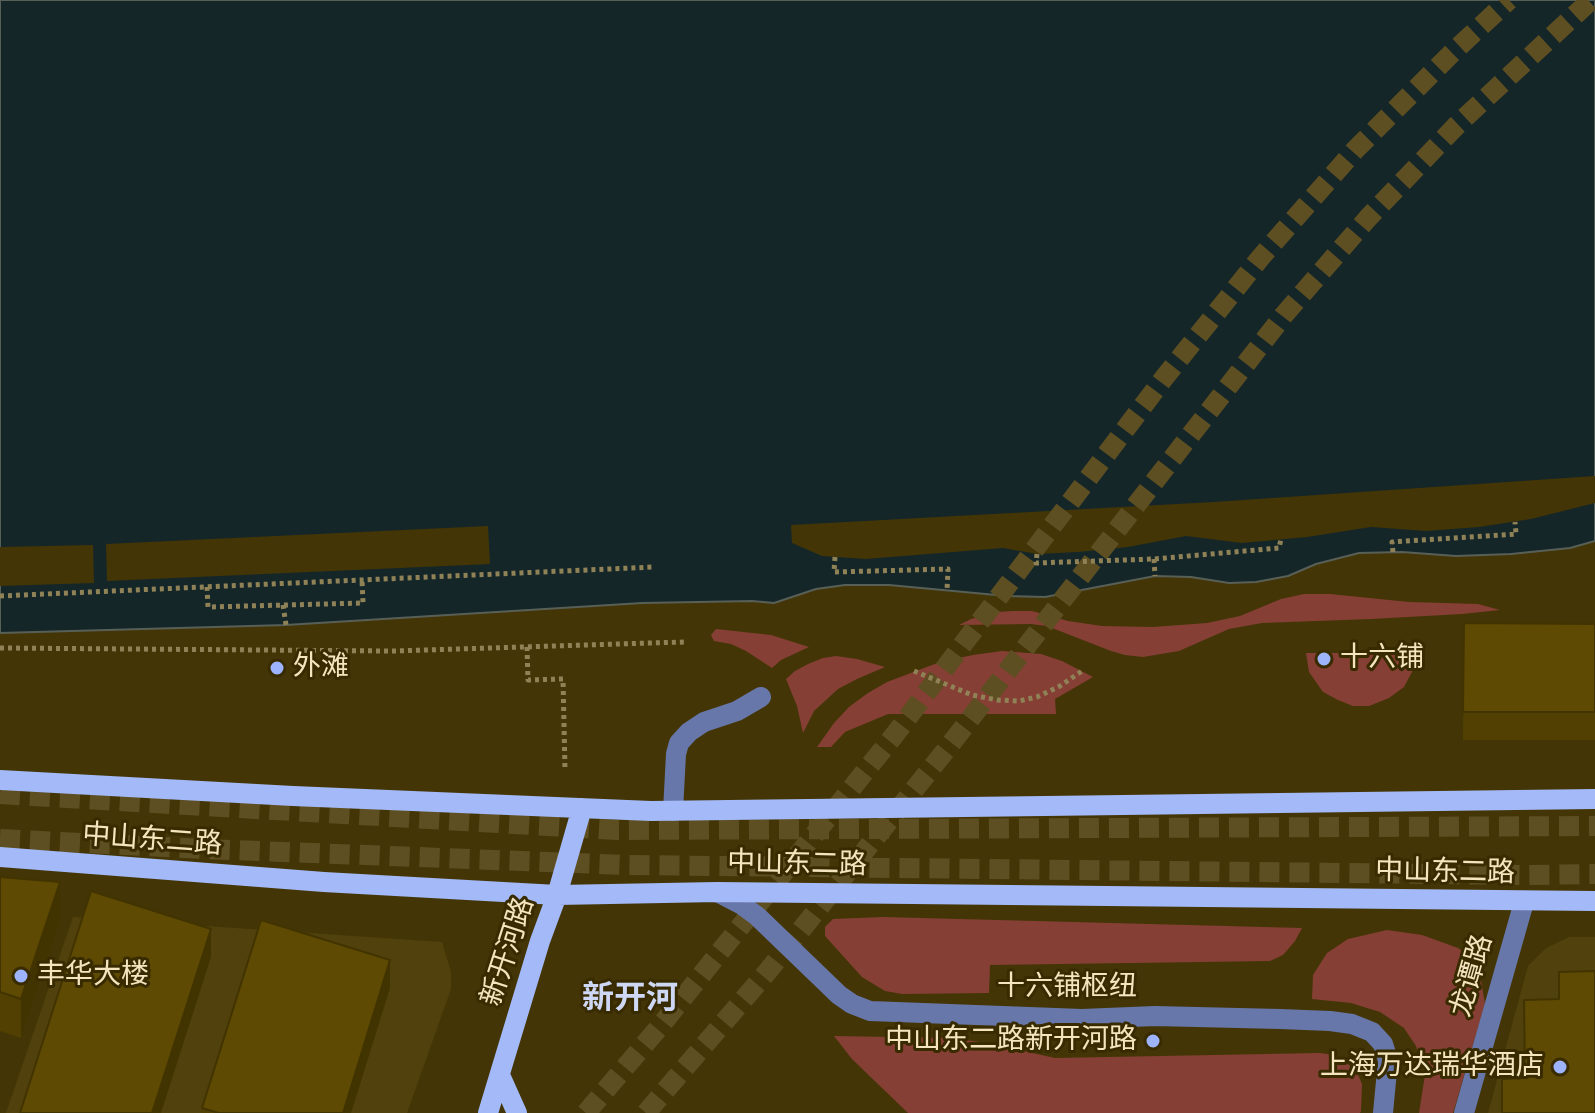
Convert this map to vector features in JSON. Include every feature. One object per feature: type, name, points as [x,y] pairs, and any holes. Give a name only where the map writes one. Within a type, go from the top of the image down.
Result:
[{"type":"main road","name":"中山东二路","points":[[0,780],[673,811],[1595,799]]},
{"type":"main road","name":"新开河路","points":[[488,1113],[582,808]]},
{"type":"main road","name":"中山东二路","points":[[0,857],[324,882],[557,895],[717,892],[1595,901]]},
{"type":"main road","points":[[500,1075],[517,1113]]},
{"type":"street","points":[[673,811],[679,743],[704,722],[737,711],[761,697]]},
{"type":"street","name":"十六铺枢纽","points":[[717,892],[757,916],[839,995],[870,1011],[1082,1019],[1155,1016],[1305,1020],[1352,1024],[1372,1032],[1383,1044],[1388,1060],[1383,1113]]},
{"type":"street","name":"龙谭路","points":[[1464,1113],[1524,902]]},
{"type":"path","points":[[1393,552],[1392,542],[1516,534],[1515,522]]},
{"type":"path","points":[[1037,554],[1036,563],[1154,559],[1279,548],[1281,539]]},
{"type":"path","points":[[835,557],[834,572],[948,569],[947,590]]},
{"type":"path","points":[[1154,559],[1155,576]]},
{"type":"path","points":[[0,596],[654,567]]},
{"type":"path","points":[[207,587],[208,607],[363,603],[362,580]]},
{"type":"path","points":[[283,605],[286,625]]},
{"type":"path","points":[[0,648],[392,651],[684,642]]},
{"type":"path","points":[[527,647],[528,680],[563,679],[565,770]]},
{"type":"path","points":[[914,671],[972,695],[1019,701],[1037,697],[1082,671]]},
{"type":"shaded area","points":[[0,0],[1595,0],[1595,541],[1570,548],[1511,554],[1359,553],[1316,564],[1288,576],[1256,582],[1229,583],[1155,576],[1045,597],[889,585],[845,585],[816,589],[774,603],[642,603],[286,625],[0,633]]},
{"type":"shaded area","points":[[1304,594],[1478,604],[1500,610],[1262,623],[1229,629],[1179,651],[1143,657],[1111,651],[1047,626],[959,625],[997,612],[1013,611],[1032,611],[1102,626],[1153,627],[1207,623],[1240,616],[1281,599]]},
{"type":"shaded area","points":[[716,629],[771,635],[809,647],[781,660],[772,668],[731,644],[714,641],[711,635]]},
{"type":"shaded area","points":[[1002,651],[1041,654],[1093,677],[1055,699],[1056,714],[888,714],[845,732],[831,747],[817,747],[849,707],[887,682],[940,662]]},
{"type":"shaded area","points":[[1306,653],[1418,653],[1404,687],[1389,698],[1369,706],[1353,706],[1323,692],[1309,672]]},
{"type":"shaded area","points":[[836,656],[885,667],[838,689],[814,711],[803,733],[786,679],[808,664]]},
{"type":"shaded area","points":[[73,917],[442,942],[451,972],[451,989],[407,1113],[6,1113]]},
{"type":"shaded area","points":[[883,917],[1302,928],[1283,955],[1270,961],[990,965],[989,993],[902,994],[885,991],[862,977],[825,936],[825,927],[833,919]]},
{"type":"shaded area","points":[[1387,930],[1422,935],[1458,948],[1478,962],[1485,1004],[1453,1113],[1419,1113],[1425,1075],[1416,1046],[1404,1028],[1380,1012],[1351,1003],[1312,999],[1313,975],[1327,953],[1348,939]]},
{"type":"shaded area","points":[[1569,937],[1595,937],[1595,1113],[1488,1113],[1528,966],[1546,948]]},
{"type":"shaded area","points":[[834,1036],[951,1038],[1055,1058],[1320,1053],[1334,1055],[1356,1070],[1362,1084],[1361,1111],[908,1113],[852,1059]]},
{"type":"pier","points":[[1595,476],[1595,503],[1531,519],[1479,527],[1426,531],[1371,527],[1242,543],[1186,536],[1078,552],[1037,554],[1003,548],[866,559],[822,556],[792,543],[791,525],[1214,502]]},
{"type":"pier","points":[[488,526],[490,564],[107,581],[106,544]]},
{"type":"pier","points":[[93,545],[94,583],[0,586],[0,547]]},
{"type":"building","points":[[1464,623],[1595,624],[1595,712],[1463,712]]},
{"type":"building","points":[[0,877],[60,882],[21,999],[0,992]]},
{"type":"building","points":[[91,891],[211,929],[152,1113],[20,1113]]},
{"type":"building","points":[[261,920],[390,960],[343,1113],[219,1113],[202,1108]]},
{"type":"building","name":"上海万达瑞华酒店","points":[[1595,971],[1595,1113],[1502,1113],[1502,1079],[1525,1078],[1524,1000],[1559,999],[1559,972]]},
{"type":"tunnel","points":[[586,1113],[662,1024],[896,733],[1164,378],[1261,257],[1355,150],[1509,0]]},
{"type":"tunnel","points":[[646,1113],[768,971],[946,750],[1283,316],[1368,218],[1457,125],[1591,0]]},
{"type":"tunnel","points":[[0,794],[617,830],[1595,826]]},
{"type":"tunnel","points":[[0,839],[628,865],[1595,874]]},
{"type":"place","name":"十六铺","points":[[1324,659]]},
{"type":"place","name":"外滩","points":[[277,668]]},
{"type":"place","name":"丰华大楼","points":[[21,976]]},
{"type":"place","name":"中山东二路新开河路","points":[[1153,1041]]},
{"type":"place","name":"上海万达瑞华酒店","points":[[1560,1067]]},
{"type":"district","name":"新开河","points":[[630,1000]]}]
